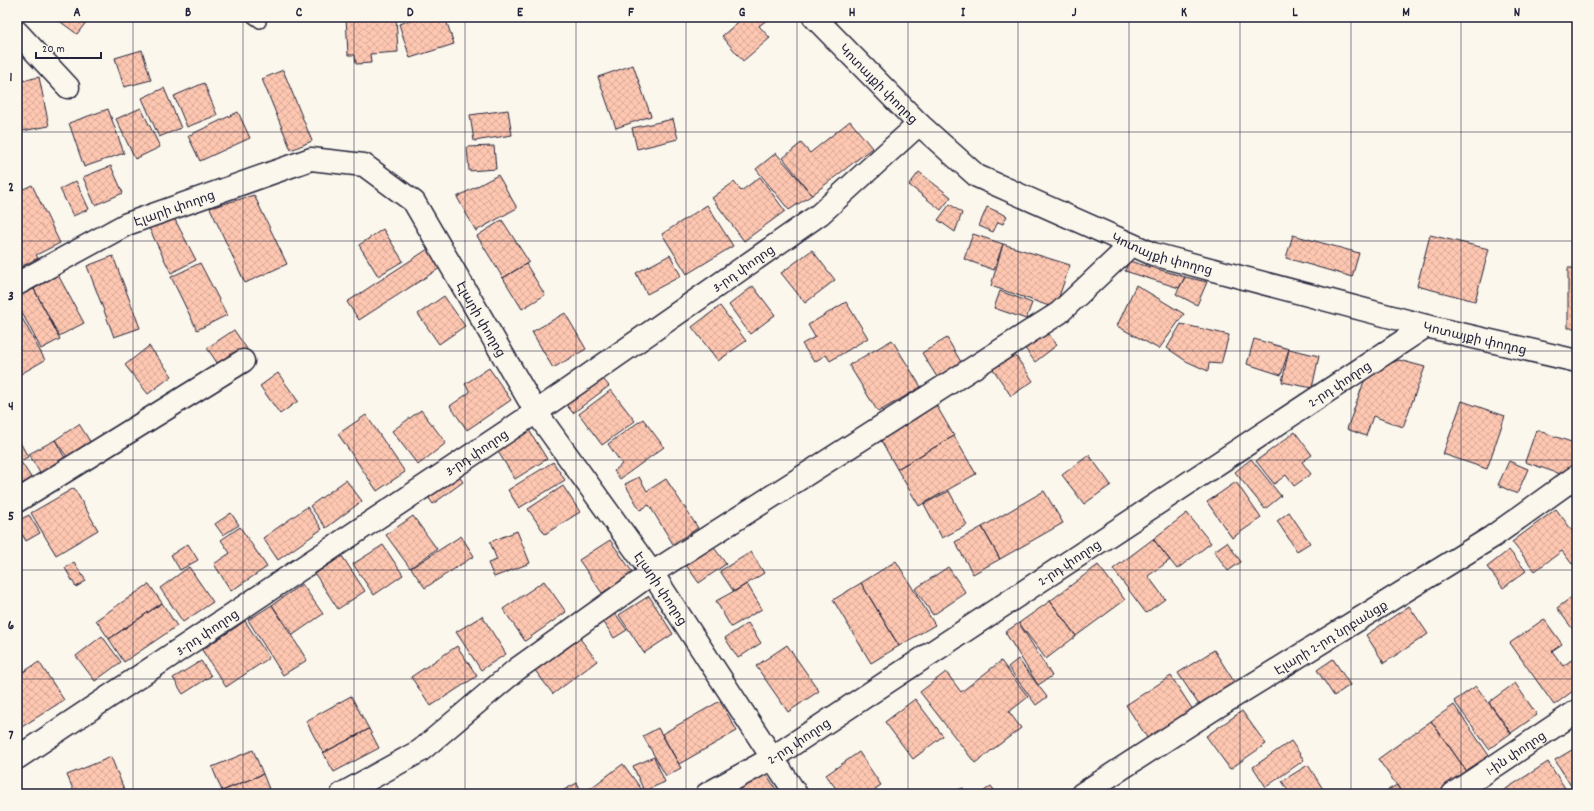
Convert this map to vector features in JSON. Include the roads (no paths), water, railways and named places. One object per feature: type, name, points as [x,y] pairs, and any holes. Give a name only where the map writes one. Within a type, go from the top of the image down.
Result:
[{"type":"street","name":"Կոտայքի փողոց","points":[[814,17],[919,124],[976,176],[1153,254],[1426,326],[1577,361]]},
{"type":"street","points":[[17,32],[68,87]]},
{"type":"street","name":"3-րդ փողոց","points":[[17,758],[536,412],[820,214],[919,124]]},
{"type":"street","name":"Էլարի փողոց","points":[[17,284],[127,224],[311,159],[364,166],[414,202],[536,412],[652,573],[796,794]]},
{"type":"street","points":[[342,794],[420,751],[517,669],[652,573],[1058,313],[1131,244]]},
{"type":"street","name":"2-րդ փողոց","points":[[707,794],[772,758],[1426,326]]},
{"type":"street","points":[[17,501],[243,361]]},
{"type":"street","name":"Էլարի 2-րդ նրբանցք","points":[[1082,794],[1215,708],[1492,537],[1577,476]]},
{"type":"street","name":"1-ին փողոց","points":[[1453,794],[1577,711]]}]
